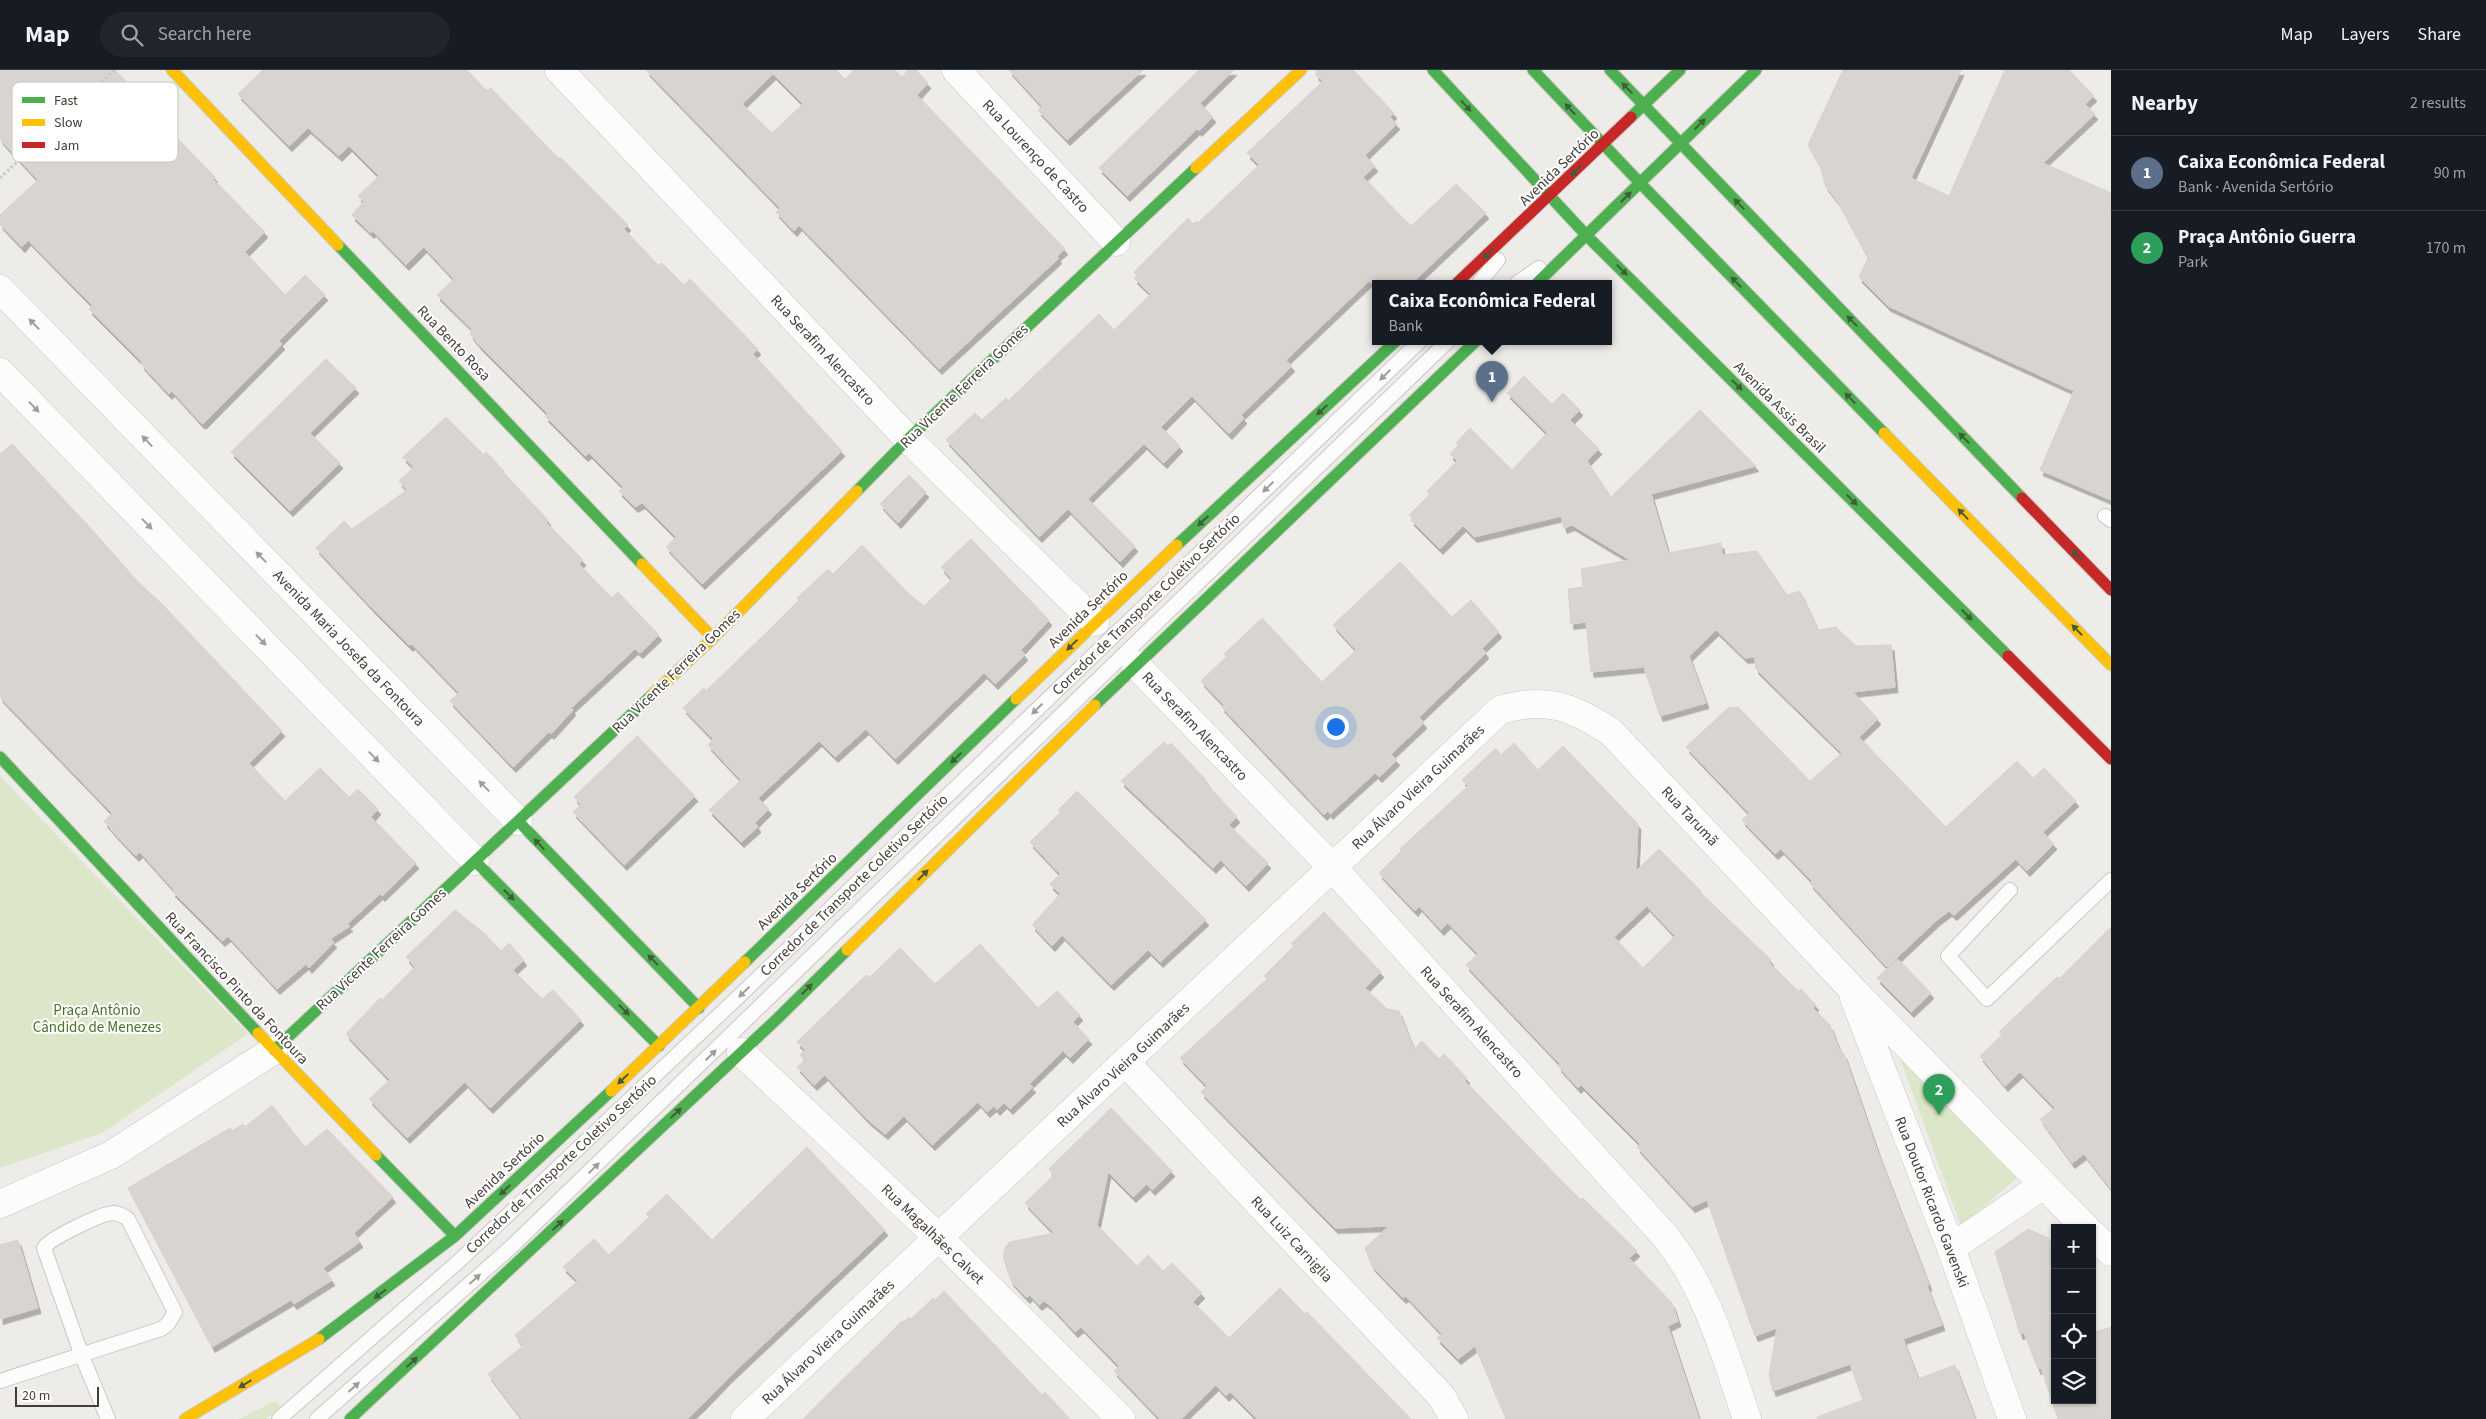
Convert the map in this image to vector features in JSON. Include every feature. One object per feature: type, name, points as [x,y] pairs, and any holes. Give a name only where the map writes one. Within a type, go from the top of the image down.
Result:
[{"type":"main road","name":"Rua Bento Rosa","points":[[172,70],[713,638]]},
{"type":"main road","name":"Rua Vicente Ferreira Gomes","points":[[274,1050],[713,638],[908,439],[1301,70]]},
{"type":"main road","name":"Avenida Assis Brasil","points":[[1433,70],[1587,236],[2111,759]]},
{"type":"main road","points":[[1533,70],[1603,145],[2111,665]]},
{"type":"main road","points":[[1610,70],[2111,590]]},
{"type":"main road","name":"Avenida Sertório","points":[[1460,280],[1680,70]]},
{"type":"main road","points":[[1540,280],[1756,70]]},
{"type":"main road","name":"Avenida Sertório","points":[[185,1419],[323,1337],[455,1236],[699,1008],[1095,622],[1392,345]]},
{"type":"main road","points":[[350,1419],[741,1052],[1136,665],[1472,345]]},
{"type":"main road","name":"Rua Francisco Pinto da Fontoura","points":[[0,757],[274,1050],[455,1236]]},
{"type":"main road","name":"Avenida Maria Josefa da Fontoura","points":[[518,821],[699,1008]]},
{"type":"main road","points":[[475,860],[659,1046]]},
{"type":"street","name":"Rua Serafim Alencastro","points":[[559,70],[908,439],[1095,622]]},
{"type":"street","name":"Rua Lourenço de Castro","points":[[956,70],[1116,242]]},
{"type":"street","name":"Avenida Maria Josefa da Fontoura","points":[[0,289],[518,821]]},
{"type":"street","points":[[0,372],[475,860]]},
{"type":"street","name":"Rua Serafim Alencastro","points":[[1136,665],[1333,868],[1650,1218],[1681,1257],[1715,1323],[1747,1419]]},
{"type":"street","name":"Rua Tarumã","points":[[1500,710],[1522,703],[1561,706],[1586,716],[1611,732],[1850,987],[2082,1224]]},
{"type":"street","name":"Rua Álvaro Vieira Guimarães","points":[[745,1419],[1500,710]]},
{"type":"street","name":"Rua Doutor Ricardo Gavenski","points":[[1850,987],[1951,1248],[2012,1419]]},
{"type":"street","name":"Rua Vicente Ferreira Gomes","points":[[0,1204],[112,1155],[274,1050]]},
{"type":"street","name":"Rua Magalhães Calvet","points":[[741,1052],[939,1238],[1111,1416]]},
{"type":"street","name":"Rua Luiz Carniglia","points":[[1126,1063],[1442,1397],[1454,1419]]},
{"type":"street","points":[[1951,1248],[2043,1185]]},
{"type":"street","points":[[2096,1238],[2111,1252]]},
{"type":"lane","points":[[1481,280],[1549,197]]},
{"type":"lane","points":[[1521,280],[1587,236]]},
{"type":"lane","name":"Corredor de Transporte Coletivo Sertório","points":[[278,1419],[459,1261],[735,1000],[1416,345]]},
{"type":"lane","name":"Corredor de Transporte Coletivo Sertório","points":[[317,1419],[518,1240],[1444,345]]},
{"type":"lane","points":[[2010,890],[1948,956],[1987,998],[2111,880]]},
{"type":"lane","points":[[0,1381],[82,1356],[161,1329],[168,1324],[175,1312],[128,1219],[121,1215],[113,1213],[102,1216],[50,1241],[44,1248],[82,1356],[108,1419]]},
{"type":"path","points":[[102,82],[115,70]]},
{"type":"path","points":[[0,178],[17,162]]},
{"type":"green space","name":"Praça Antônio Cândido de Menezes","points":[[0,776],[248,1034],[102,1133],[0,1168]]},
{"type":"green space","points":[[1898,1053],[2018,1177],[1961,1226]]},
{"type":"green space","points":[[275,1401],[281,1407],[266,1419],[239,1419]]},
{"type":"building","points":[[0,70],[115,70],[127,82],[12,82],[12,152],[0,139]]},
{"type":"building","points":[[263,70],[467,70],[488,91],[491,88],[559,159],[561,158],[628,225],[624,229],[659,266],[662,263],[684,285],[690,279],[758,349],[753,354],[842,451],[702,584],[666,547],[676,537],[642,503],[635,507],[619,491],[623,487],[589,453],[585,456],[545,416],[548,414],[481,347],[470,334],[472,329],[437,295],[454,279],[424,247],[406,265],[373,231],[371,233],[352,215],[364,201],[358,196],[379,176],[349,146],[339,156],[308,128],[289,146],[238,94]]},
{"type":"building","points":[[646,70],[836,70],[845,79],[854,70],[895,70],[902,77],[908,70],[916,70],[928,83],[917,95],[1065,249],[1057,256],[1059,258],[939,369],[799,225],[794,231],[776,212],[780,208]],"holes":[[[773,74],[803,104],[772,133],[742,104]]]},
{"type":"building","points":[[1009,70],[1143,70],[1067,140],[1038,110],[1042,106]]},
{"type":"building","points":[[1199,70],[1234,70],[1200,103],[1213,117],[1199,131],[1197,129],[1127,196],[1099,168]]},
{"type":"building","points":[[1316,70],[1353,70],[1394,113],[1390,117],[1397,124],[1365,155],[1375,166],[1363,177],[1411,226],[1456,184],[1486,213],[1415,280],[1372,280],[1372,283],[1369,281],[1286,360],[1292,366],[1241,415],[1244,418],[1229,434],[1192,396],[1161,427],[1180,446],[1164,463],[1144,444],[1088,499],[1135,546],[1120,562],[1068,509],[1039,537],[946,440],[975,413],[982,420],[1006,398],[1008,401],[1099,314],[1114,330],[1151,294],[1134,278],[1137,276],[1134,272],[1188,218],[1193,224],[1197,221],[1198,223],[1259,165],[1247,153],[1323,81],[1316,75]]},
{"type":"building","points":[[1843,70],[1961,70],[1911,178],[1949,196],[2005,70],[2069,70],[2094,96],[2085,104],[2095,114],[2043,163],[2111,193],[2111,500],[2040,470],[2074,391],[1888,306],[1859,277],[1868,258],[1838,202],[1825,185],[1821,168],[1808,145]]},
{"type":"building","points":[[178,139],[215,177],[213,179],[265,232],[245,252],[285,295],[305,275],[325,295],[279,341],[282,344],[204,423],[201,423],[172,391],[169,394],[141,364],[142,362],[89,309],[93,306],[28,240],[22,247],[0,224],[0,215],[38,180],[21,162],[178,162]]},
{"type":"building","points":[[326,359],[356,388],[310,433],[340,463],[290,511],[231,452]]},
{"type":"building","points":[[1524,376],[1552,404],[1563,393],[1580,410],[1570,420],[1599,449],[1587,461],[1611,497],[1700,410],[1756,466],[1651,494],[1668,553],[1721,543],[1722,555],[1757,551],[1787,595],[1800,591],[1818,630],[1836,627],[1856,646],[1891,645],[1895,687],[1853,692],[1878,719],[1859,737],[1946,827],[2017,761],[2033,778],[2044,768],[2076,801],[2043,832],[2054,844],[2027,871],[2016,859],[1954,915],[1949,911],[1937,920],[1887,967],[1810,883],[1812,881],[1781,849],[1775,854],[1742,820],[1749,813],[1686,747],[1728,708],[1738,707],[1810,781],[1842,753],[1756,669],[1755,657],[1745,658],[1716,630],[1689,656],[1706,703],[1660,716],[1644,667],[1591,672],[1586,622],[1571,624],[1568,589],[1583,587],[1581,569],[1630,560],[1572,525],[1564,528],[1561,516],[1474,537],[1463,526],[1440,549],[1411,520],[1412,518],[1409,515],[1430,494],[1427,491],[1457,461],[1450,454],[1458,445],[1456,443],[1470,428],[1512,470],[1547,433],[1507,393]]},
{"type":"building","points":[[446,417],[484,455],[486,452],[504,471],[548,520],[546,522],[583,560],[579,564],[612,598],[618,592],[659,635],[640,653],[635,649],[571,708],[573,710],[551,734],[549,732],[513,767],[450,701],[459,693],[412,644],[410,646],[374,610],[316,548],[344,521],[352,529],[407,490],[399,481],[414,467],[403,457]]},
{"type":"building","points":[[12,444],[138,582],[162,604],[282,731],[249,763],[285,801],[320,768],[349,797],[358,789],[378,809],[371,817],[416,863],[382,896],[380,894],[347,924],[350,926],[330,939],[334,942],[309,968],[306,964],[277,989],[228,936],[222,941],[172,891],[174,890],[140,852],[136,856],[117,836],[104,821],[112,813],[0,697],[0,454]]},
{"type":"building","points":[[909,475],[926,492],[898,523],[880,504]]},
{"type":"building","points":[[971,539],[1049,620],[1021,650],[1025,655],[995,684],[984,673],[895,759],[866,729],[835,757],[819,741],[758,798],[769,809],[755,823],[758,827],[741,842],[709,810],[741,780],[708,745],[713,739],[683,708],[704,688],[706,691],[828,569],[833,574],[862,545],[909,594],[924,606],[952,579],[941,567]]},
{"type":"building","points":[[1400,562],[1452,617],[1471,600],[1499,632],[1482,648],[1486,653],[1419,717],[1424,723],[1391,754],[1397,760],[1379,777],[1375,773],[1330,814],[1328,811],[1324,815],[1221,706],[1224,705],[1201,681],[1227,656],[1224,654],[1262,618],[1322,682],[1356,650],[1333,625]]},
{"type":"building","points":[[637,736],[695,796],[624,865],[573,812],[581,805],[574,797]]},
{"type":"building","points":[[1164,742],[1168,746],[1171,743],[1206,780],[1205,782],[1237,817],[1229,825],[1268,863],[1246,886],[1221,860],[1213,868],[1121,781]]},
{"type":"building","points":[[1514,743],[1538,770],[1563,746],[1638,824],[1636,871],[1659,849],[1700,892],[1771,960],[1769,962],[1798,991],[1801,989],[1816,1005],[1813,1008],[1830,1025],[1839,1049],[1844,1054],[1878,1153],[1929,1285],[1927,1286],[1942,1325],[1903,1339],[1918,1379],[1955,1365],[1975,1419],[1817,1419],[1817,1417],[1863,1400],[1850,1364],[1773,1391],[1769,1375],[1777,1328],[1755,1336],[1707,1200],[1692,1207],[1637,1147],[1640,1144],[1581,1085],[1578,1088],[1558,1066],[1560,1064],[1466,965],[1478,954],[1448,923],[1441,930],[1419,906],[1415,911],[1379,873],[1402,850],[1400,849],[1468,786],[1462,780],[1496,748],[1501,755]],"holes":[[[1647,906],[1675,936],[1643,968],[1614,937]]]},
{"type":"building","points":[[1077,791],[1206,920],[1160,962],[1148,950],[1111,985],[1062,935],[1052,946],[1032,925],[1060,894],[1050,884],[1060,874],[1030,842],[1061,812],[1058,810]]},
{"type":"building","points":[[455,910],[484,933],[501,951],[509,943],[524,960],[513,970],[542,999],[553,990],[581,1020],[490,1108],[465,1082],[407,1138],[369,1099],[390,1080],[346,1034],[380,998],[382,1000],[415,967],[406,957]]},
{"type":"building","points":[[1324,912],[1381,972],[1365,988],[1387,1009],[1399,1011],[1414,1050],[1422,1041],[1439,1059],[1444,1054],[1467,1078],[1465,1081],[1560,1179],[1581,1200],[1583,1198],[1637,1251],[1629,1258],[1672,1303],[1678,1321],[1668,1326],[1699,1419],[1506,1419],[1475,1346],[1458,1359],[1437,1338],[1442,1334],[1406,1296],[1403,1298],[1372,1266],[1365,1248],[1389,1226],[1335,1228],[1201,1092],[1207,1086],[1180,1058],[1267,979],[1264,976],[1294,946],[1291,944]]},
{"type":"building","points":[[2111,927],[2111,1189],[2084,1154],[2072,1163],[2040,1119],[2055,1108],[2020,1072],[2005,1086],[1980,1056],[2002,1035],[1999,1032],[2057,977],[2059,979]]},
{"type":"building","points":[[980,944],[1038,1008],[1057,991],[1080,1015],[1073,1022],[1089,1039],[1070,1058],[1063,1051],[1029,1084],[1033,1087],[1010,1109],[1004,1103],[997,1110],[994,1106],[987,1112],[978,1102],[932,1145],[904,1116],[885,1134],[868,1120],[825,1075],[814,1085],[797,1067],[805,1060],[800,1055],[805,1050],[797,1042],[866,975],[869,978],[900,948],[935,984]]},
{"type":"building","points":[[1898,959],[1931,993],[1911,1012],[1877,978]]},
{"type":"building","points":[[272,1105],[305,1147],[327,1129],[393,1197],[354,1233],[360,1242],[323,1268],[332,1280],[294,1304],[291,1300],[212,1347],[128,1188],[230,1128],[232,1131],[243,1124],[245,1127]]},
{"type":"building","points":[[1111,1108],[1172,1171],[1152,1190],[1147,1184],[1133,1197],[1108,1172],[1097,1225],[1137,1266],[1148,1255],[1163,1271],[1172,1263],[1202,1293],[1193,1302],[1229,1338],[1280,1288],[1305,1314],[1307,1312],[1411,1419],[1257,1419],[1230,1392],[1226,1396],[1216,1385],[1181,1419],[1160,1419],[1114,1371],[1119,1366],[1081,1327],[1075,1332],[1050,1305],[1044,1301],[1039,1305],[1030,1295],[1027,1298],[1011,1281],[1003,1256],[1006,1246],[1010,1242],[1054,1233],[1025,1203],[1054,1175],[1049,1169]]},
{"type":"building","points":[[807,1147],[885,1230],[730,1376],[701,1406],[687,1419],[522,1419],[488,1374],[523,1346],[515,1335],[578,1281],[563,1267],[594,1239],[609,1255],[649,1217],[646,1214],[667,1194],[712,1240]]},
{"type":"building","points":[[2028,1229],[2048,1238],[2051,1243],[2051,1398],[2041,1368],[2038,1369],[2024,1333],[2020,1334],[1995,1252]]},
{"type":"building","points":[[18,1240],[38,1308],[0,1319],[0,1245]]},
{"type":"building","points":[[944,1291],[1042,1395],[1045,1392],[1070,1419],[803,1419],[902,1321],[904,1322],[909,1317],[911,1319],[933,1298],[935,1300]]},
{"type":"building","points":[[2111,1327],[2111,1419],[2058,1419],[2053,1404],[2096,1404],[2096,1332]]},
{"type":"traffic: fast","points":[[1433,70],[1587,236]]},
{"type":"traffic: fast","points":[[1533,70],[1640,183]]},
{"type":"traffic: fast","points":[[1610,70],[2022,498]]},
{"type":"traffic: fast","points":[[1631,117],[1680,70]]},
{"type":"traffic: fast","points":[[1540,280],[1756,70]]},
{"type":"traffic: fast","points":[[857,491],[908,439],[1196,168]]},
{"type":"traffic: fast","points":[[1640,183],[1884,433]]},
{"type":"traffic: fast","points":[[1587,236],[2008,656]]},
{"type":"traffic: fast","points":[[338,245],[642,564]]},
{"type":"traffic: fast","points":[[1177,545],[1392,345]]},
{"type":"traffic: fast","points":[[1095,705],[1472,345]]},
{"type":"traffic: fast","points":[[274,1050],[652,695]]},
{"type":"traffic: fast","points":[[745,962],[1016,699]]},
{"type":"traffic: fast","points":[[0,757],[258,1033]]},
{"type":"traffic: fast","points":[[518,821],[699,1008]]},
{"type":"traffic: fast","points":[[475,861],[659,1046]]},
{"type":"traffic: fast","points":[[350,1419],[778,1018],[847,950]]},
{"type":"traffic: fast","points":[[319,1339],[455,1236],[611,1091]]},
{"type":"traffic: fast","points":[[376,1155],[455,1236]]},
{"type":"traffic: slow","points":[[172,70],[338,245]]},
{"type":"traffic: slow","points":[[1196,168],[1301,70]]},
{"type":"traffic: slow","points":[[1884,433],[2111,665]]},
{"type":"traffic: slow","points":[[652,695],[713,638],[857,491]]},
{"type":"traffic: slow","points":[[1016,699],[1177,545]]},
{"type":"traffic: slow","points":[[642,564],[713,638]]},
{"type":"traffic: slow","points":[[847,950],[1095,705]]},
{"type":"traffic: slow","points":[[611,1091],[745,962]]},
{"type":"traffic: slow","points":[[258,1033],[376,1155]]},
{"type":"traffic: slow","points":[[185,1419],[319,1339]]},
{"type":"traffic: jam","points":[[1460,280],[1631,117]]},
{"type":"traffic: jam","points":[[2022,498],[2111,590]]},
{"type":"traffic: jam","points":[[2008,656],[2111,759]]},
{"type":"place","name":"Caixa Econômica Federal","points":[[1492,402]]},
{"type":"place","name":"Praça Antônio Guerra","points":[[1939,1115]]}]
